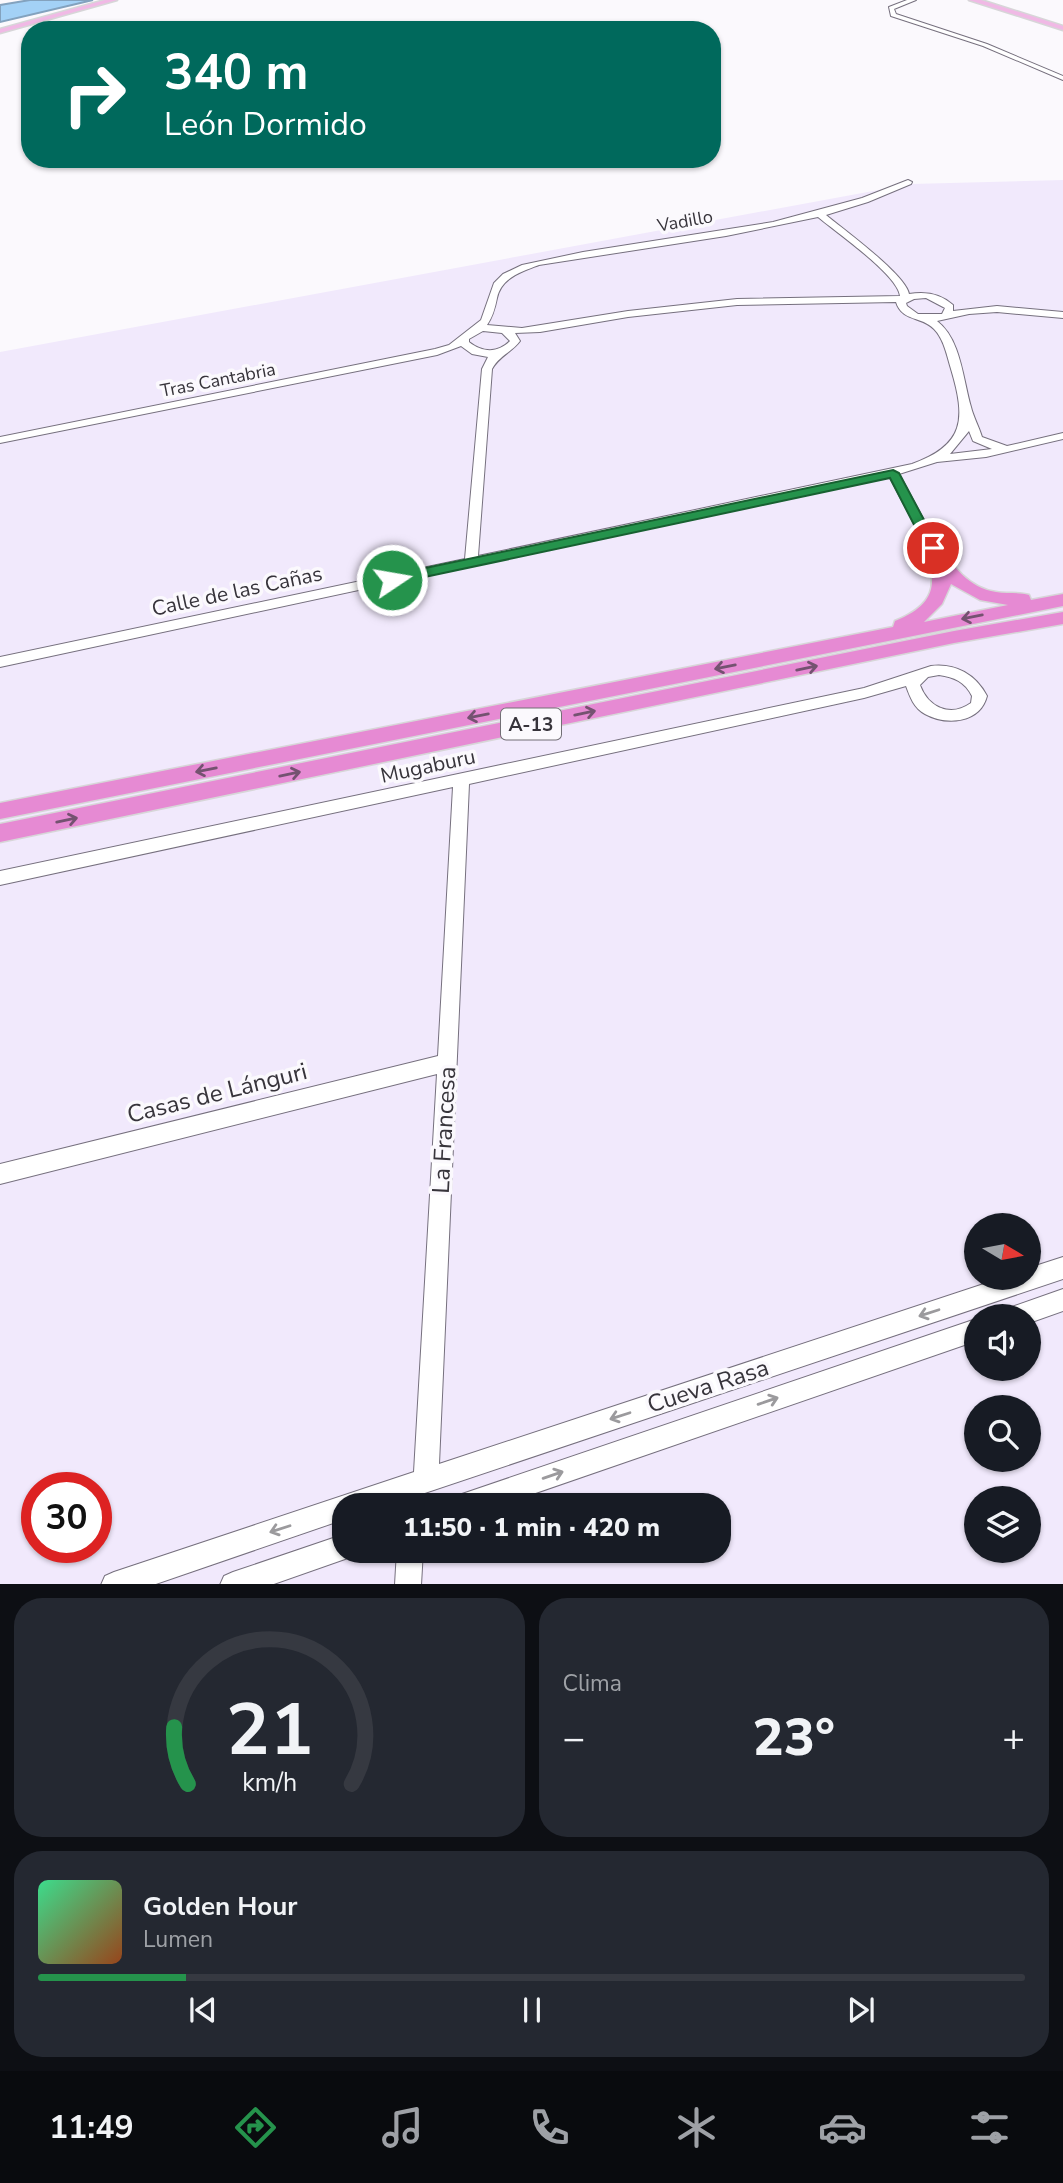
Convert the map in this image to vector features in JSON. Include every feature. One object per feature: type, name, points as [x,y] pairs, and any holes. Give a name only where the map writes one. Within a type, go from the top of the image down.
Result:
[{"type":"highway","points":[[933,548],[955,580],[980,595],[1014,600],[1063,593]]},
{"type":"highway","points":[[766,658],[809,644],[900,625],[922,615],[932,606],[941,587],[942,575],[933,548]]},
{"type":"highway","name":"A-13","points":[[0,811],[1063,600]]},
{"type":"highway","name":"A-13","points":[[0,833],[1063,618]]},
{"type":"main road","points":[[36,21],[113,0]]},
{"type":"main road","points":[[972,0],[1063,27]]},
{"type":"main road","points":[[983,0],[1063,27]]},
{"type":"main road","points":[[0,31],[21,25]]},
{"type":"street","points":[[913,0],[891,8],[893,15],[985,45],[1063,78]]},
{"type":"street","name":"Vadillo","points":[[491,314],[499,284],[509,275],[537,263],[819,213],[876,197],[908,182]]},
{"type":"street","points":[[819,213],[904,289],[900,306],[912,315],[932,319],[986,309]]},
{"type":"street","points":[[891,275],[915,291],[937,298],[950,307],[944,335]]},
{"type":"street","points":[[474,330],[522,331],[714,304],[904,298],[922,295],[986,309],[1063,315]]},
{"type":"street","points":[[841,300],[882,303],[936,324],[944,335],[974,435],[987,445],[1004,447],[1036,442]]},
{"type":"street","points":[[1037,311],[1063,309]]},
{"type":"street","points":[[491,314],[494,322],[514,337],[513,345]]},
{"type":"street","points":[[437,352],[453,347],[485,324],[491,314]]},
{"type":"street","points":[[487,369],[492,359],[522,336],[540,329]]},
{"type":"street","points":[[464,339],[464,343],[484,359],[487,369],[471,563]]},
{"type":"street","points":[[437,352],[503,352]]},
{"type":"street","name":"Tras Cantabria","points":[[2,440],[232,396],[437,352]]},
{"type":"street","points":[[929,462],[957,442],[966,422],[966,409]]},
{"type":"street","points":[[929,462],[999,451],[1063,436]]},
{"type":"street","name":"Calle de las Cañas","points":[[0,662],[893,473],[929,462]]},
{"type":"street","points":[[893,473],[933,548]]},
{"type":"street","name":"Mugaburu","points":[[0,878],[864,693],[915,686]]},
{"type":"street","name":"La Francesa","points":[[426,1480],[461,780]]},
{"type":"street","name":"Casas de Lánguri","points":[[0,1174],[447,1063]]},
{"type":"street","name":"Cueva Rasa","points":[[388,1493],[1063,1268]]},
{"type":"street","points":[[1041,1308],[1063,1300]]},
{"type":"street","name":"Cueva Rasa","points":[[500,1493],[964,1334]]},
{"type":"street","points":[[114,1584],[332,1511]]},
{"type":"street","points":[[233,1584],[332,1550]]},
{"type":"street","points":[[408,1584],[409,1563]]},
{"type":"shaded area","points":[[1063,180],[1063,1584],[0,1584],[0,352],[911,184]]},
{"type":"water","points":[[30,0],[93,0],[0,22],[0,5]]},
{"type":"route","points":[[392,580],[893,473],[933,548]]}]
